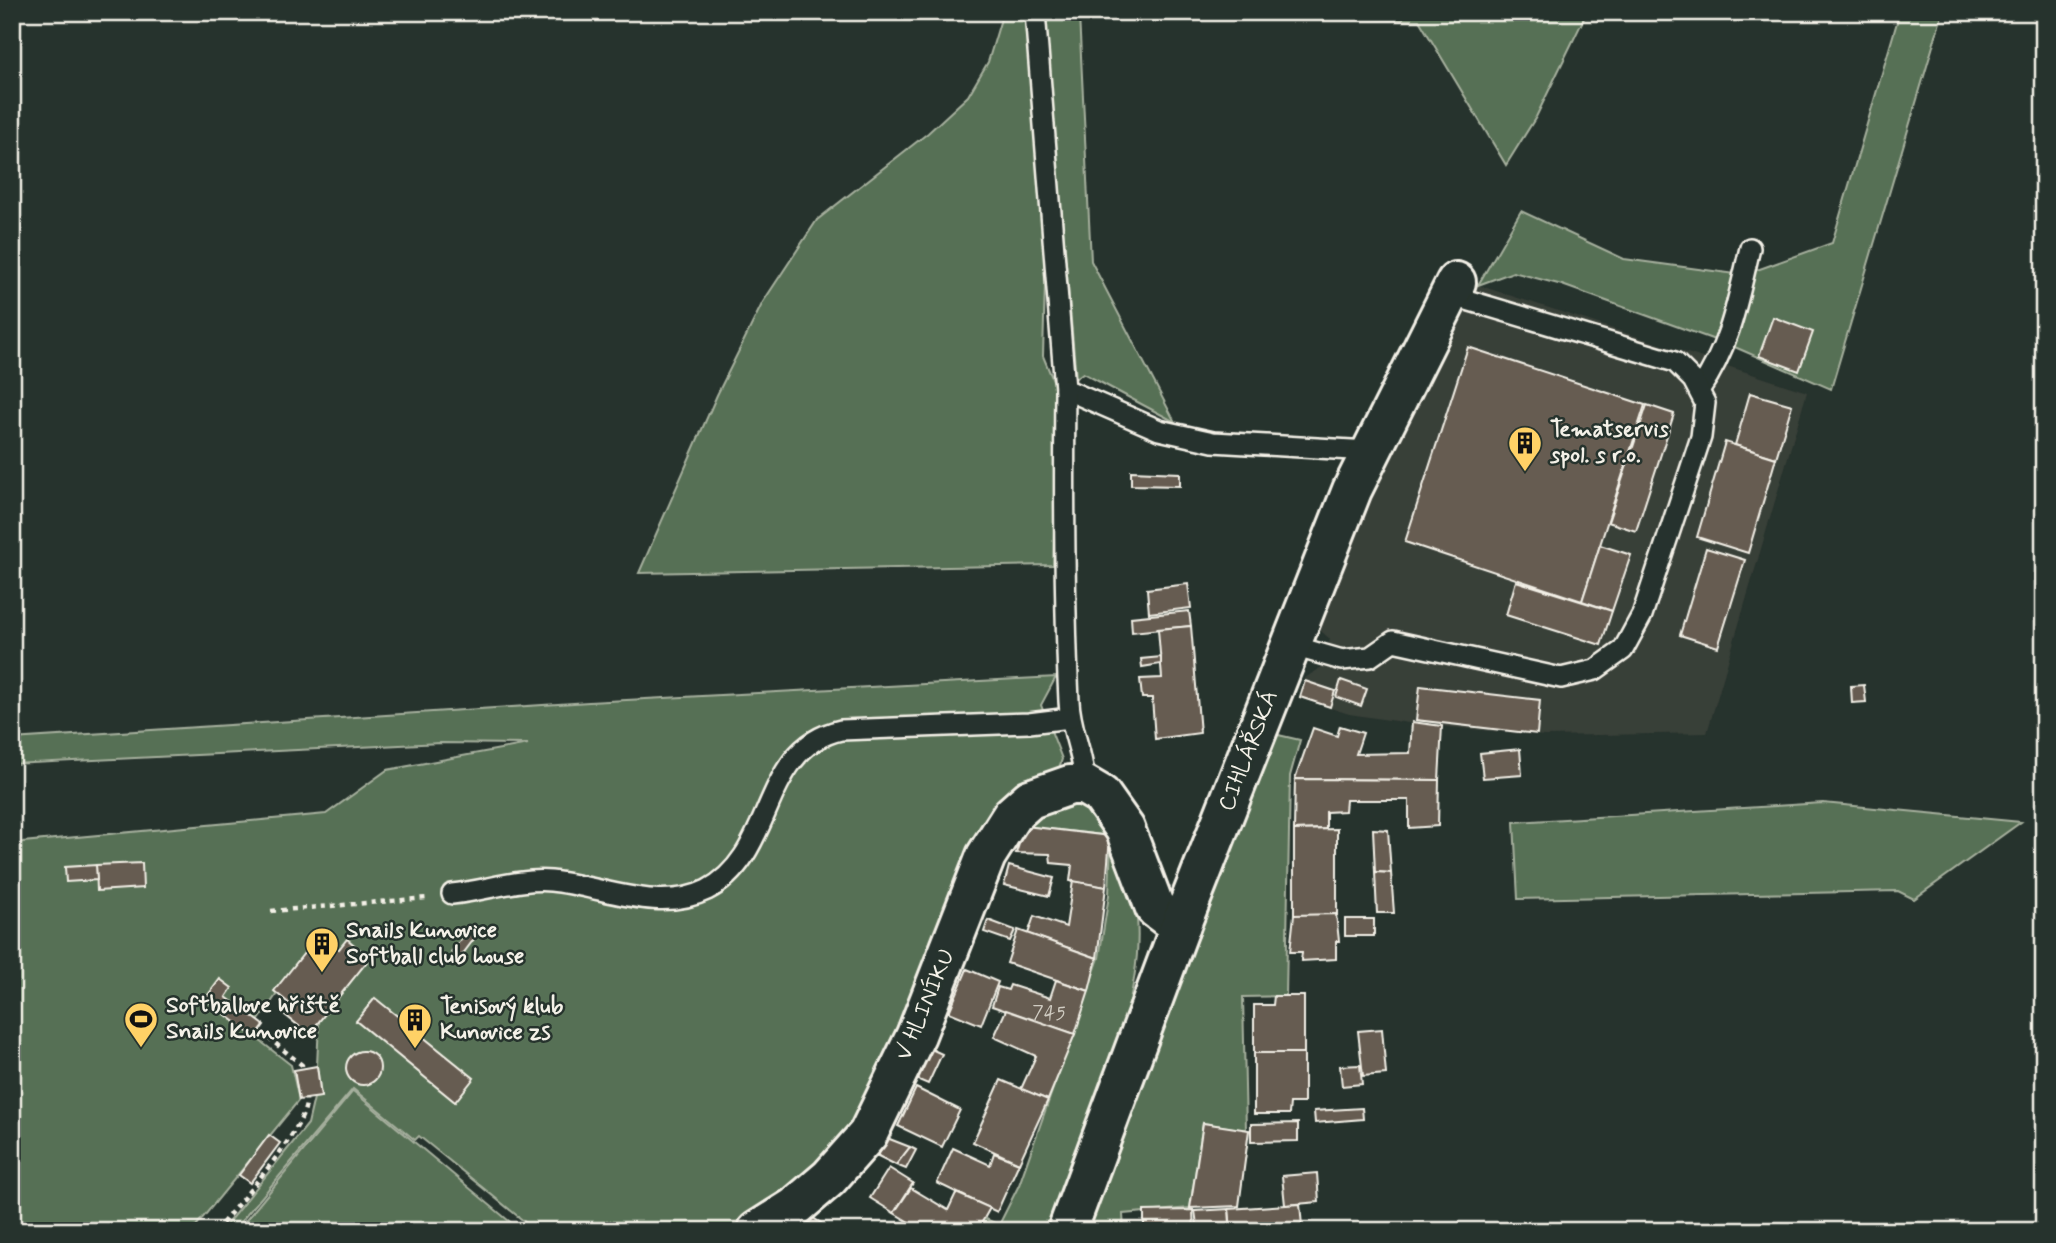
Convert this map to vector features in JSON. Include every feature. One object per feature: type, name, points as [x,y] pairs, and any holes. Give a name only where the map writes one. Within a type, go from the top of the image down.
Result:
[{"type":"street","name":"CIHLÁŘSKÁ","points":[[1067,1231],[1180,927],[1369,451],[1453,288]]},
{"type":"street","points":[[1084,785],[1108,802],[1136,853],[1156,908],[1180,927]]},
{"type":"street","name":"V HLINÍKU","points":[[757,1231],[795,1207],[829,1178],[868,1134],[916,1035],[986,856],[998,834],[1030,799],[1052,789],[1084,785]]},
{"type":"lane","points":[[1035,12],[1065,389],[1065,617],[1070,718],[1082,763],[1084,785]]},
{"type":"lane","points":[[1700,389],[1718,363],[1731,330],[1750,248]]},
{"type":"lane","points":[[1290,645],[1342,660],[1370,657],[1393,641],[1561,678],[1595,670],[1623,650],[1642,615],[1701,437],[1706,403],[1700,389],[1675,362],[1453,288]]},
{"type":"lane","points":[[1065,389],[1159,430],[1213,442],[1369,451]]},
{"type":"lane","points":[[452,894],[550,881],[669,902],[707,890],[734,870],[746,856],[783,774],[803,746],[816,738],[841,730],[1029,723],[1070,718]]},
{"type":"path","points":[[271,911],[452,894]]},
{"type":"path","points":[[260,1031],[302,1065],[302,1069]]},
{"type":"path","points":[[216,1231],[299,1128],[307,1106],[306,1099]]},
{"type":"shaded area","points":[[1478,285],[1807,392],[1707,733],[1545,736],[1415,724],[1349,714],[1299,698],[1305,678],[1323,666],[1330,639],[1315,626],[1389,449]]},
{"type":"green space","points":[[1003,12],[1025,12],[1041,174],[1045,283],[1043,356],[1058,392],[1053,565],[639,573],[717,395],[763,302],[817,220],[928,133],[968,96],[988,62]]},
{"type":"green space","points":[[1044,12],[1587,12],[1536,117],[1506,165],[1419,20],[1079,15],[1091,261],[1175,422],[1083,373],[1076,378]]},
{"type":"green space","points":[[1900,12],[1943,12],[1831,389],[1737,348],[1562,285],[1513,272],[1478,285],[1521,211],[1624,259],[1743,275],[1832,243]]},
{"type":"green space","points":[[1056,677],[1041,705],[1062,759],[1058,771],[945,931],[844,1141],[797,1192],[748,1220],[736,1231],[536,1231],[419,1136],[415,1140],[353,1089],[233,1231],[221,1231],[308,1124],[314,1098],[321,1097],[317,1066],[319,1022],[279,991],[250,1033],[291,1065],[299,1100],[192,1231],[12,1231],[12,843],[326,814],[387,770],[528,744],[441,743],[12,764],[12,739],[589,702]]},
{"type":"green space","points":[[1274,734],[1300,740],[1290,776],[1286,996],[1243,997],[1246,1130],[1203,1123],[1190,1208],[1123,1214],[1124,1231],[1084,1231]]},
{"type":"green space","points":[[1071,802],[1091,807],[1103,818],[1110,833],[1130,884],[1135,903],[1138,942],[1124,1026],[1094,1112],[1047,1231],[977,1231],[984,1218],[999,1225],[1019,1185],[1099,958],[1109,895],[1111,836],[1023,826],[1024,816]]},
{"type":"green space","points":[[1823,803],[2021,822],[1914,899],[1898,891],[1518,899],[1514,822]]},
{"type":"green space","points":[[353,1091],[521,1231],[237,1231]]},
{"type":"building","points":[[1773,317],[1813,332],[1799,371],[1759,356]]},
{"type":"building","name":"Tematservis spol. s r.o.","points":[[1468,347],[1645,405],[1582,601],[1405,542]]},
{"type":"building","points":[[1750,393],[1792,405],[1776,458],[1735,445]]},
{"type":"building","points":[[1647,405],[1674,414],[1636,531],[1608,522]]},
{"type":"building","points":[[1725,442],[1776,458],[1748,553],[1697,537]]},
{"type":"building","points":[[1131,471],[1180,473],[1180,486],[1131,485]]},
{"type":"building","points":[[1600,545],[1631,555],[1612,611],[1582,601]]},
{"type":"building","points":[[1706,548],[1745,560],[1718,647],[1680,635]]},
{"type":"building","points":[[1516,581],[1612,611],[1601,645],[1506,615]]},
{"type":"building","points":[[1188,584],[1191,608],[1149,613],[1147,589]]},
{"type":"building","points":[[1189,611],[1191,626],[1132,632],[1131,617]]},
{"type":"building","points":[[1191,626],[1200,733],[1155,739],[1152,698],[1142,698],[1140,679],[1162,678],[1158,629]]},
{"type":"building","points":[[1161,657],[1161,664],[1142,667],[1141,659]]},
{"type":"building","points":[[1341,680],[1367,689],[1361,706],[1336,697]]},
{"type":"building","points":[[1305,681],[1335,691],[1330,707],[1300,697]]},
{"type":"building","points":[[1864,685],[1866,702],[1852,703],[1851,686]]},
{"type":"building","points":[[1420,686],[1540,700],[1537,734],[1416,720]]},
{"type":"building","points":[[1412,722],[1442,726],[1439,780],[1295,779],[1313,728],[1337,736],[1340,726],[1363,733],[1356,754],[1410,753]]},
{"type":"building","points":[[1520,749],[1522,775],[1483,778],[1480,753]]},
{"type":"building","points":[[1295,779],[1439,780],[1438,826],[1409,828],[1409,800],[1346,800],[1345,811],[1326,812],[1326,829],[1294,830]]},
{"type":"building","points":[[1025,826],[1110,836],[1106,887],[1070,881],[1072,865],[1051,863],[1050,854],[1016,853]]},
{"type":"building","points":[[1337,829],[1337,915],[1294,915],[1294,830]]},
{"type":"building","points":[[1373,829],[1388,830],[1391,873],[1375,872]]},
{"type":"building","points":[[142,863],[143,888],[97,891],[96,865]]},
{"type":"building","points":[[96,865],[97,880],[66,882],[65,867]]},
{"type":"building","points":[[1009,866],[1054,878],[1049,896],[1004,885]]},
{"type":"building","points":[[1375,872],[1391,873],[1394,913],[1377,913]]},
{"type":"building","points":[[1073,881],[1106,887],[1097,958],[1028,934],[1034,916],[1066,927]]},
{"type":"building","points":[[1336,914],[1339,941],[1336,941],[1336,959],[1301,961],[1302,952],[1290,952],[1294,915]]},
{"type":"building","points":[[1345,919],[1374,919],[1374,936],[1345,936]]},
{"type":"building","points":[[988,920],[1015,930],[1010,941],[984,932]]},
{"type":"building","points":[[469,929],[477,935],[459,959],[451,952]]},
{"type":"building","points":[[1018,930],[1097,958],[1089,991],[1007,963]]},
{"type":"building","name":"Snails Kunovice Softball club house","points":[[320,933],[339,949],[347,939],[370,958],[309,1034],[285,1015],[292,1006],[274,991]]},
{"type":"building","points":[[967,969],[998,982],[981,1025],[949,1012]]},
{"type":"building","points":[[220,979],[232,988],[226,997],[264,1025],[255,1037],[205,999]]},
{"type":"building","points":[[1056,980],[1089,991],[1075,1034],[992,1006],[998,987],[1008,990],[1010,985],[1050,998]]},
{"type":"building","points":[[1274,996],[1304,996],[1304,1053],[1254,1053],[1254,1005],[1273,1005]]},
{"type":"building","name":"Tenisový klub Kunovice zs","points":[[375,998],[474,1078],[455,1102],[356,1021]]},
{"type":"building","points":[[1006,1010],[1075,1034],[1048,1100],[1021,1089],[1036,1056],[994,1037]]},
{"type":"building","points":[[1382,1029],[1386,1074],[1363,1076],[1358,1031]]},
{"type":"building","points":[[929,1048],[942,1054],[928,1084],[914,1078]]},
{"type":"building","points":[[363,1051],[375,1056],[380,1068],[375,1080],[363,1085],[351,1080],[346,1068],[351,1056]]},
{"type":"building","points":[[1254,1053],[1304,1053],[1304,1103],[1290,1103],[1289,1114],[1254,1114]]},
{"type":"building","points":[[1360,1065],[1362,1084],[1342,1086],[1340,1066]]},
{"type":"building","points":[[317,1066],[321,1097],[299,1100],[294,1070]]},
{"type":"building","points":[[1001,1080],[1048,1100],[1019,1163],[973,1142]]},
{"type":"building","points":[[916,1088],[960,1110],[942,1147],[898,1126]]},
{"type":"building","points":[[1362,1108],[1363,1119],[1315,1123],[1314,1111]]},
{"type":"building","points":[[1203,1123],[1249,1130],[1239,1206],[1190,1208]]},
{"type":"building","points":[[1298,1123],[1298,1141],[1251,1142],[1251,1124]]},
{"type":"building","points":[[269,1135],[280,1143],[250,1183],[239,1175]]},
{"type":"building","points":[[887,1138],[910,1147],[896,1165],[878,1156]]},
{"type":"building","points":[[910,1147],[916,1150],[906,1169],[896,1165]]},
{"type":"building","points":[[953,1148],[990,1165],[994,1153],[1019,1163],[997,1212],[937,1183]]},
{"type":"building","points":[[889,1168],[913,1183],[894,1213],[870,1198]]},
{"type":"building","points":[[1317,1173],[1319,1202],[1285,1205],[1282,1176]]},
{"type":"building","points":[[911,1188],[948,1210],[956,1193],[990,1208],[977,1231],[924,1231],[894,1213]]},
{"type":"building","points":[[1300,1204],[1302,1226],[1231,1230],[1229,1209]]},
{"type":"building","points":[[1229,1209],[1230,1223],[1197,1225],[1195,1211]]},
{"type":"building","points":[[1193,1210],[1194,1231],[1144,1231],[1144,1211]]},
{"type":"building","points":[[813,1218],[829,1228],[826,1231],[811,1231],[803,1227]]},
{"type":"place","name":"Tematservis spol. s r.o.","points":[[1525,473]]},
{"type":"place","name":"Snails Kunovice Softball club house","points":[[322,974]]},
{"type":"place","name":"Softballove hřiště Snails Kunovice","points":[[141,1049]]},
{"type":"place","name":"Tenisový klub Kunovice zs","points":[[415,1050]]}]
